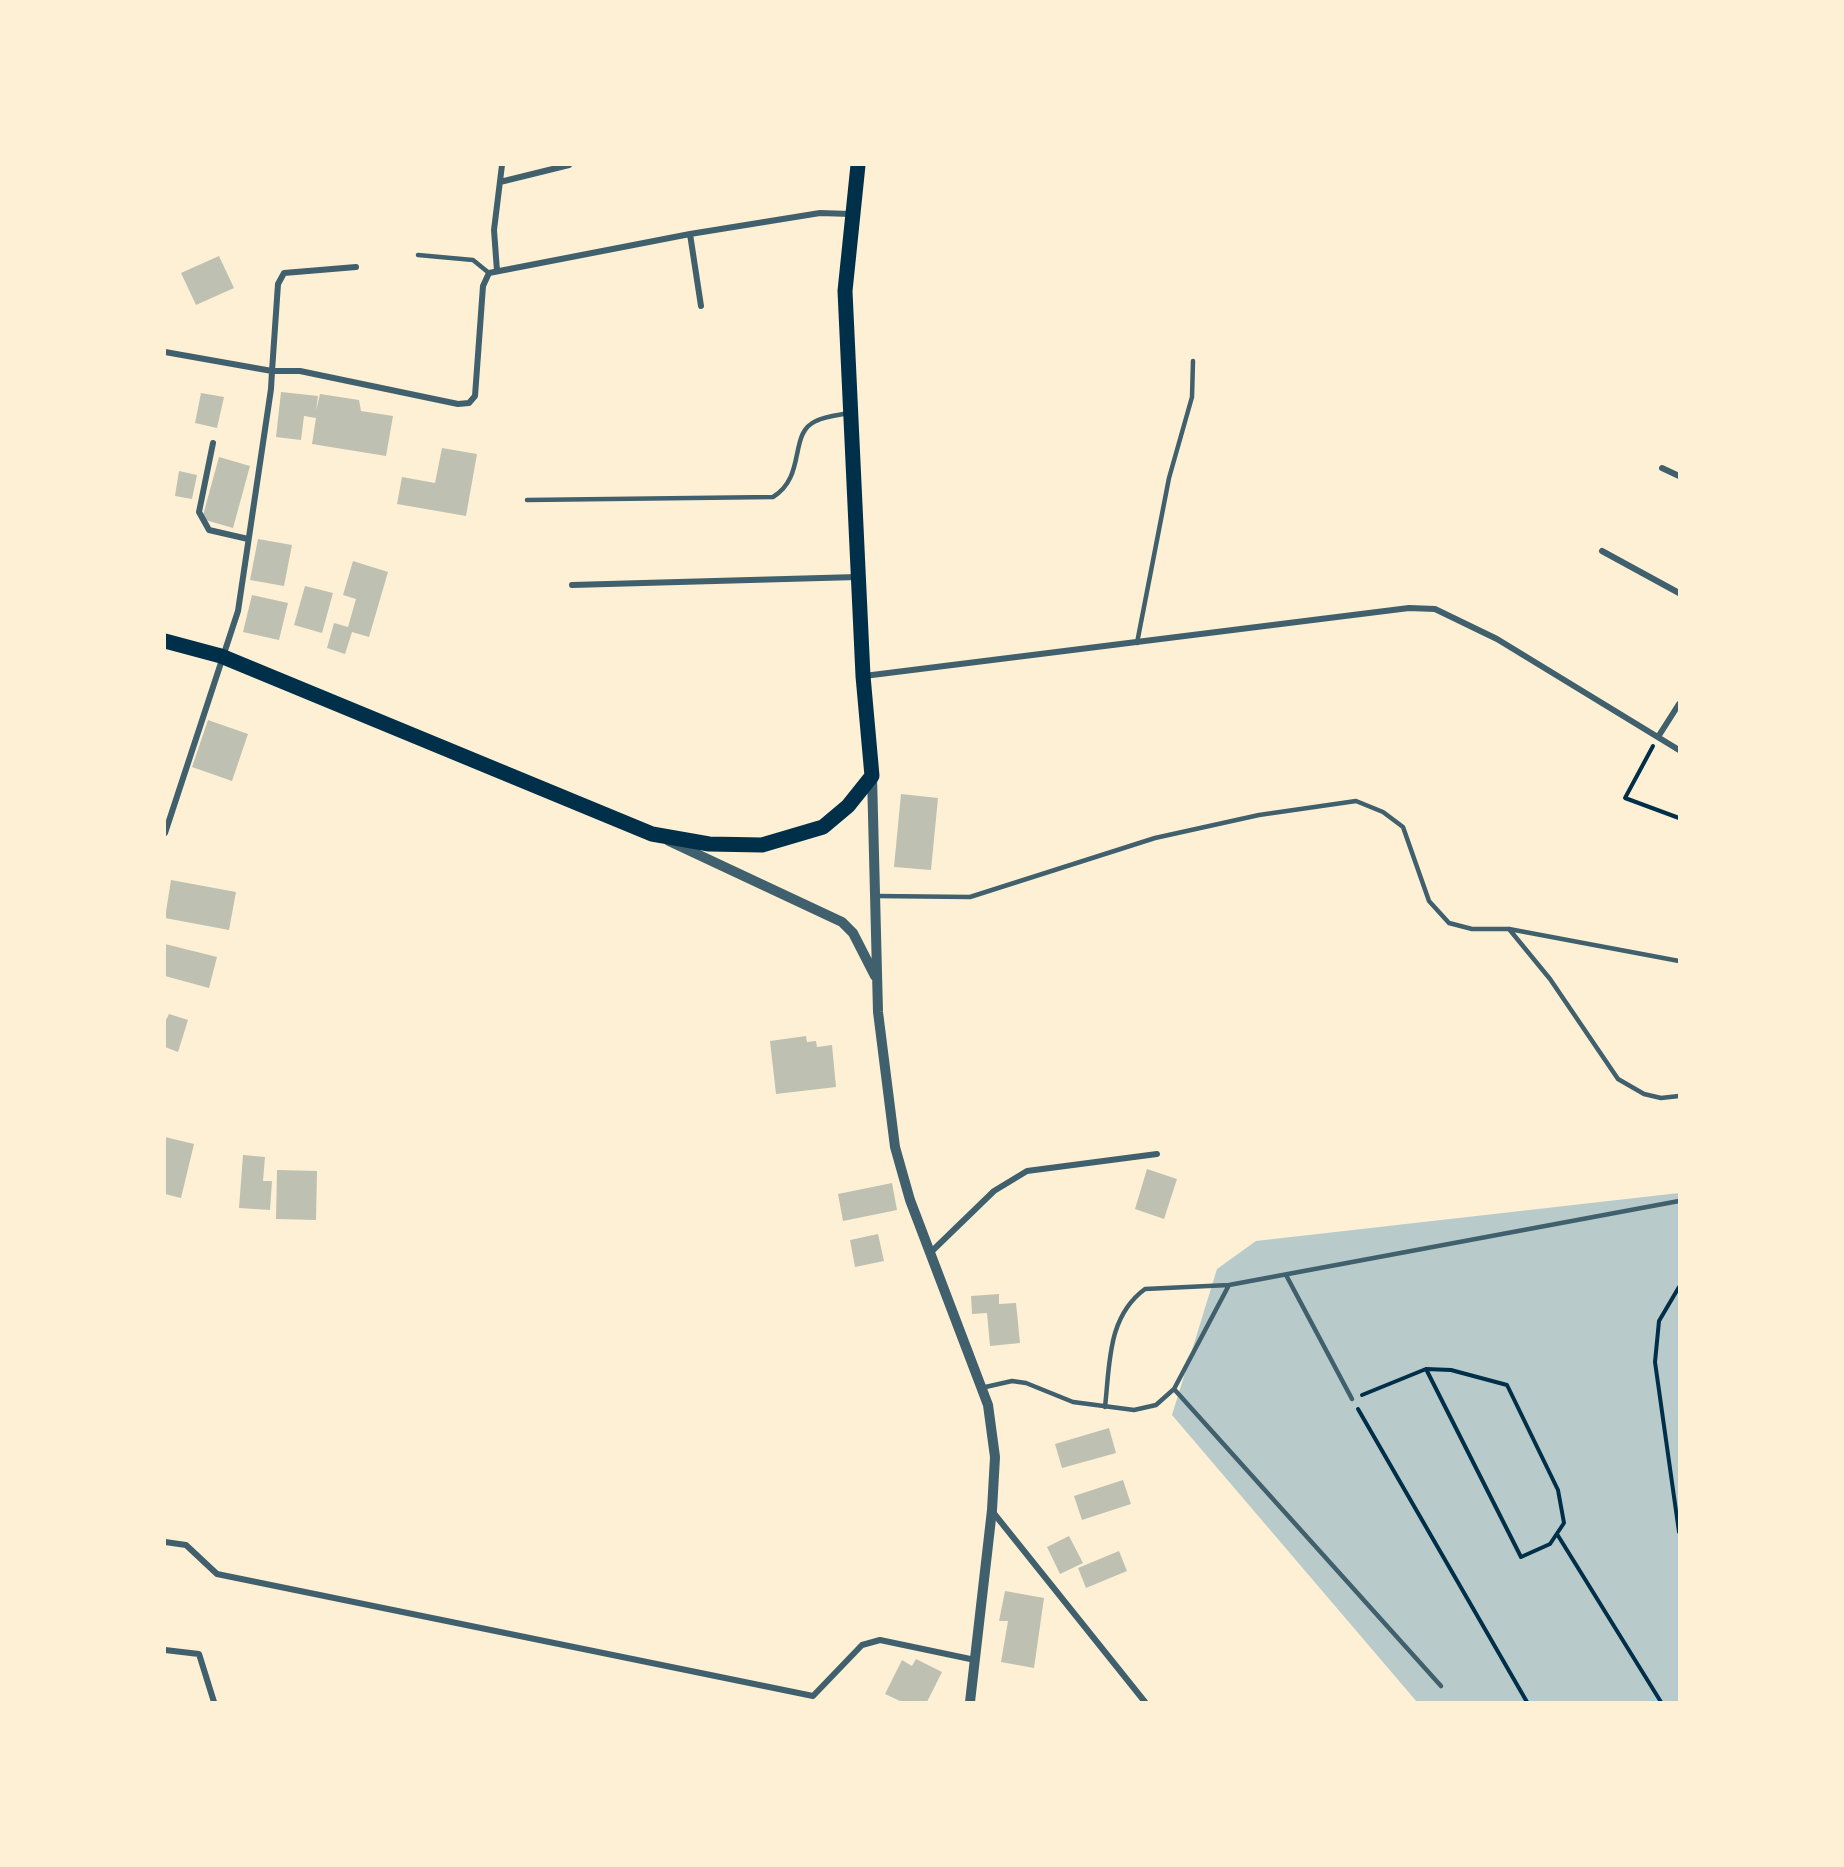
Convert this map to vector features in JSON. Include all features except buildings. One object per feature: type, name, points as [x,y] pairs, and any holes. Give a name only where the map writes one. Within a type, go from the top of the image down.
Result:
[{"type":"main road","points":[[165,641],[221,656],[652,834],[709,844],[762,845],[823,827],[848,806],[872,776],[863,676],[845,291],[858,165]]},
{"type":"street","points":[[497,271],[494,230],[502,165]]},
{"type":"street","points":[[500,182],[569,165]]},
{"type":"street","points":[[165,352],[272,371],[300,371],[458,404],[469,403],[475,396],[483,286],[489,273],[690,234],[820,213],[852,214]]},
{"type":"street","points":[[690,234],[700,306]]},
{"type":"street","points":[[165,833],[221,656],[238,611],[272,371],[278,284],[284,273],[356,267]]},
{"type":"street","points":[[213,443],[198,512],[209,530],[248,539]]},
{"type":"street","points":[[1662,468],[1679,476]]},
{"type":"street","points":[[1602,551],[1679,593]]},
{"type":"street","points":[[572,585],[858,577]]},
{"type":"street","points":[[863,676],[1409,608],[1434,609],[1497,639],[1679,750]]},
{"type":"street","points":[[1658,737],[1679,704]]},
{"type":"street","points":[[872,776],[876,979],[894,1147],[930,1254],[988,1405],[995,1457],[992,1510],[970,1702]]},
{"type":"street","points":[[652,834],[842,922],[853,933],[876,979]]},
{"type":"street","points":[[930,1254],[994,1191],[1027,1171],[1156,1154]]},
{"type":"street","points":[[992,1510],[1145,1702]]},
{"type":"street","points":[[165,1542],[186,1545],[217,1574],[813,1696],[862,1646],[880,1640],[976,1660]]},
{"type":"street","points":[[165,1650],[199,1654],[214,1702]]},
{"type":"lane","points":[[418,255],[473,260],[489,273]]},
{"type":"lane","points":[[1137,643],[1169,478],[1192,397],[1193,361]]},
{"type":"lane","points":[[527,500],[773,497],[783,491],[793,477],[802,433],[814,421],[849,413]]},
{"type":"lane","points":[[876,896],[970,897],[1155,838],[1259,815],[1356,801],[1383,812],[1403,827],[1429,901],[1449,923],[1472,929],[1509,929],[1679,961]]},
{"type":"lane","points":[[1509,929],[1550,979],[1617,1079],[1644,1094],[1661,1098],[1679,1096]]},
{"type":"lane","points":[[1105,1407],[1114,1328],[1134,1297],[1144,1289],[1229,1285],[1679,1201]]},
{"type":"lane","points":[[1286,1275],[1352,1399]]},
{"type":"lane","points":[[981,1388],[1012,1381],[1026,1383],[1072,1402],[1134,1410],[1156,1406],[1174,1389],[1229,1285]]},
{"type":"lane","points":[[1174,1389],[1441,1686]]},
{"type":"path","points":[[1658,737],[1625,798],[1679,818]]},
{"type":"path","points":[[1679,1287],[1659,1321],[1655,1362],[1679,1532]]},
{"type":"path","points":[[1426,1369],[1521,1557],[1550,1544],[1564,1523],[1558,1490],[1507,1385],[1451,1370],[1426,1369],[1352,1399],[1527,1702]]},
{"type":"path","points":[[1557,1534],[1661,1702]]},
{"type":"shaded area","points":[[1679,1193],[1679,1702],[1417,1702],[1172,1415],[1217,1269],[1256,1241]]}]
